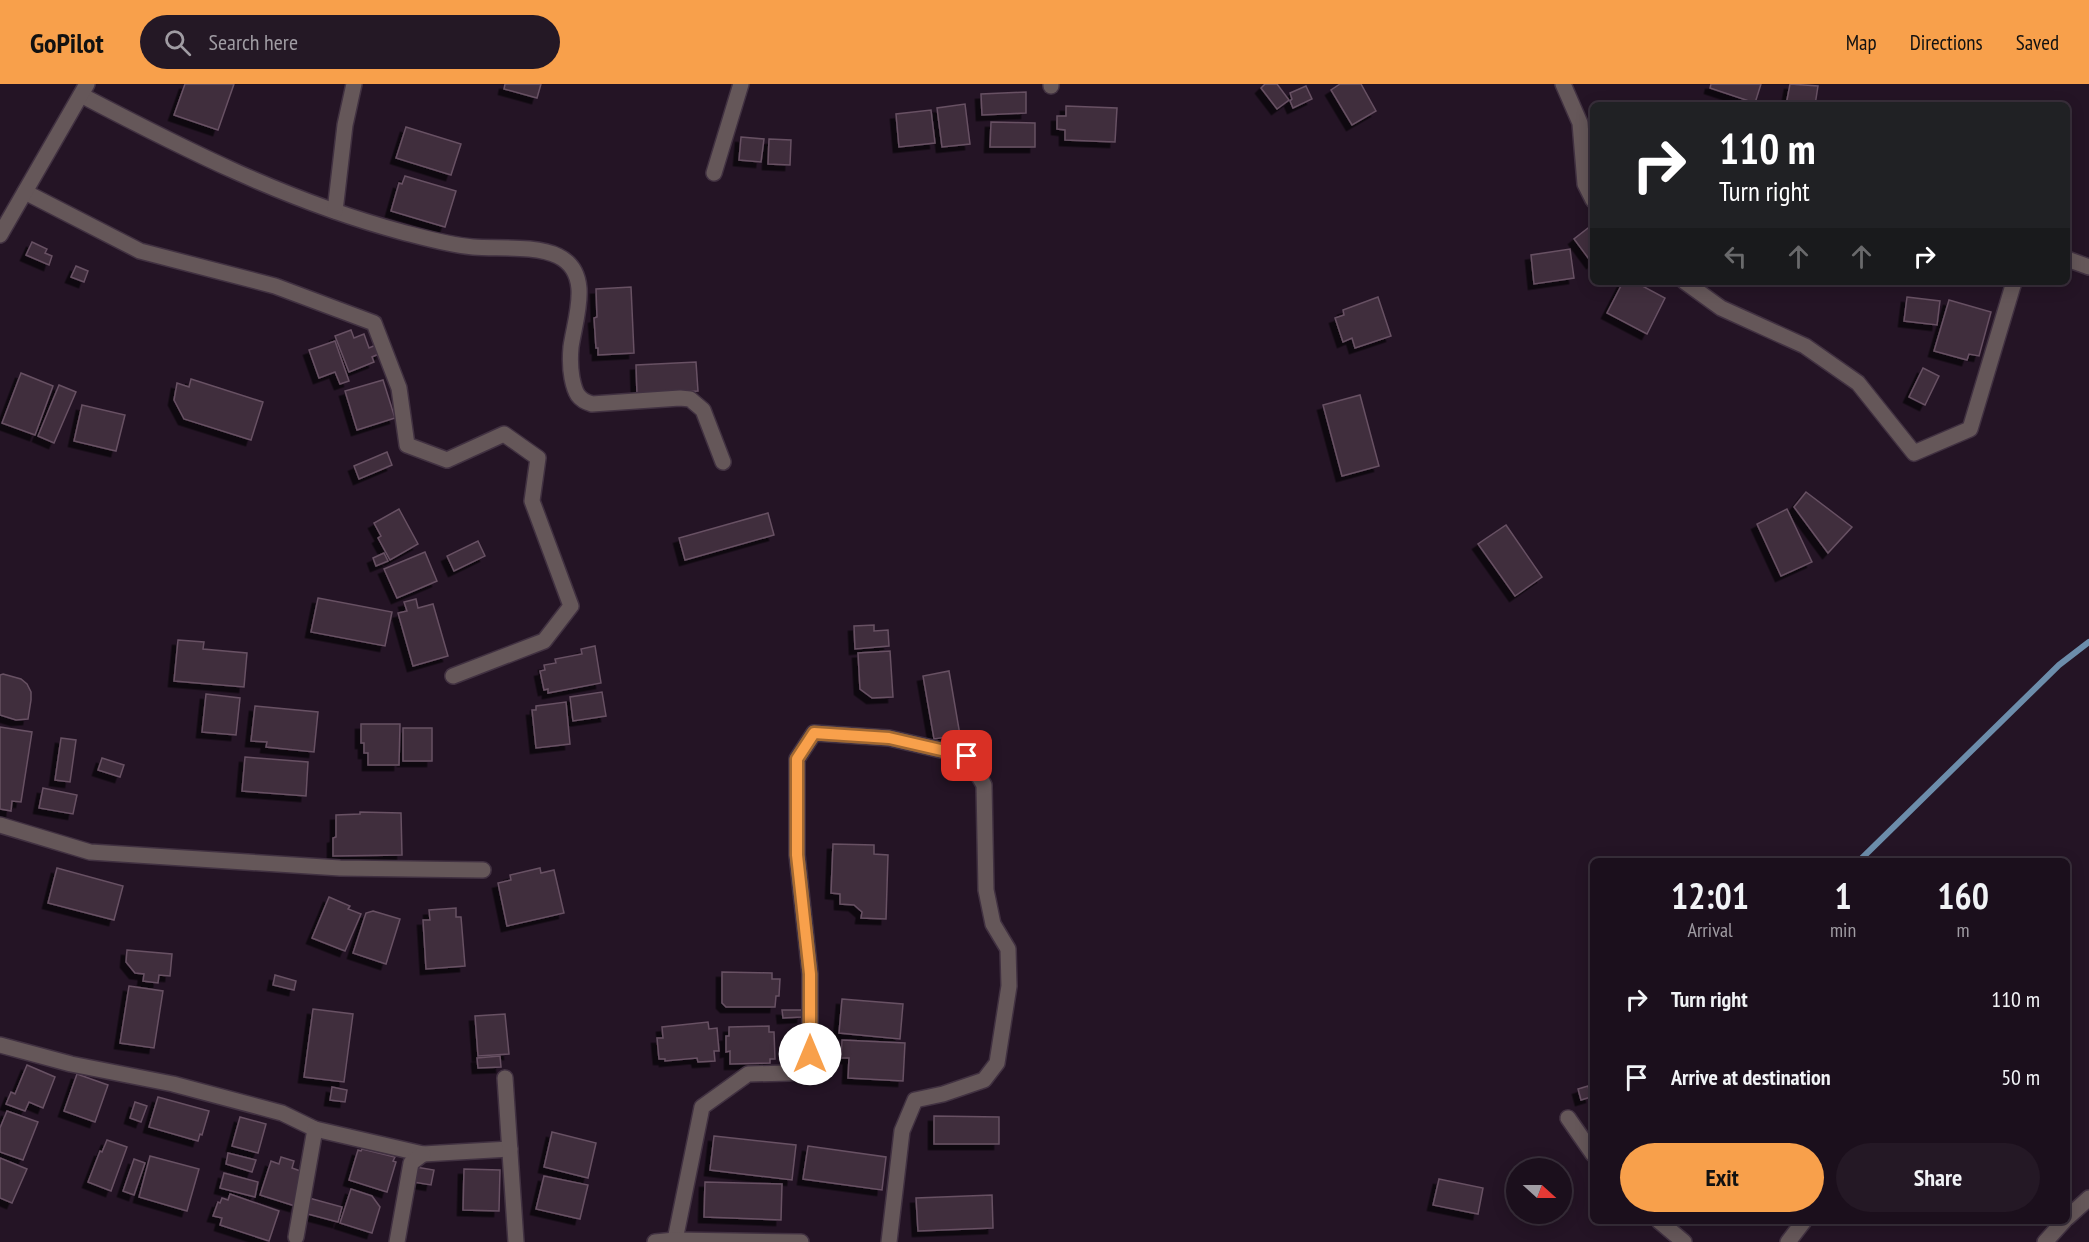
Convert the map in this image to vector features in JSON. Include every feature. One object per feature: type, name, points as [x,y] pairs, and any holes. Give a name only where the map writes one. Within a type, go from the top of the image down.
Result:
[{"type":"street","points":[[335,211],[345,125],[354,84]]},
{"type":"street","points":[[714,173],[741,84]]},
{"type":"street","points":[[1563,84],[1580,123],[1585,184],[1590,194]]},
{"type":"street","points":[[0,235],[84,90],[191,153],[284,194],[372,224],[438,242],[470,247],[537,250],[557,255],[569,263],[577,278],[580,302],[570,365],[575,393],[583,401],[592,404],[690,399],[703,410],[723,462]]},
{"type":"street","points":[[25,192],[140,251],[275,286],[374,323],[399,388],[407,445],[447,460],[504,435],[538,458],[532,501],[571,606],[544,641],[453,676]]},
{"type":"street","points":[[2070,260],[2089,267]]},
{"type":"street","points":[[1689,285],[1721,308],[1805,346],[1858,383],[1914,453],[1970,429],[2013,285]]},
{"type":"street","points":[[675,1240],[702,1107],[748,1074],[790,1073],[810,1054],[810,974],[797,855],[797,759],[814,733],[889,738],[967,756],[984,785],[986,890],[993,924],[1008,949],[1009,987],[997,1063],[984,1080],[944,1094],[915,1100],[902,1131],[889,1242]]},
{"type":"street","points":[[0,825],[90,852],[340,868],[483,870]]},
{"type":"street","points":[[0,1045],[71,1064],[173,1084],[282,1113],[315,1129],[423,1154],[510,1149]]},
{"type":"street","points":[[505,1078],[516,1242]]},
{"type":"street","points":[[1568,1118],[1590,1150]]},
{"type":"street","points":[[296,1237],[315,1129]]},
{"type":"street","points":[[397,1242],[411,1163],[423,1154]]},
{"type":"street","points":[[2070,1216],[2089,1198]]},
{"type":"street","points":[[1663,1224],[1684,1242]]},
{"type":"street","points":[[1788,1242],[1802,1224]]},
{"type":"street","points":[[2045,1242],[2062,1224]]},
{"type":"street","points":[[655,1242],[675,1240],[801,1242]]},
{"type":"building","points":[[185,84],[234,84],[218,130],[174,115]]},
{"type":"building","points":[[505,84],[541,84],[537,98],[504,89]]},
{"type":"building","points":[[1265,84],[1277,84],[1289,100],[1277,109],[1261,88]]},
{"type":"building","points":[[1340,84],[1361,84],[1376,111],[1352,125],[1331,90]]},
{"type":"building","points":[[1711,84],[1761,84],[1755,102],[1710,88]]},
{"type":"building","points":[[1790,84],[1818,86],[1815,102],[1787,102]]},
{"type":"building","points":[[1306,86],[1312,99],[1293,108],[1290,93]]},
{"type":"building","points":[[1026,92],[1026,113],[982,115],[981,94]]},
{"type":"building","points":[[965,104],[970,144],[942,147],[937,108]]},
{"type":"building","points":[[1066,106],[1117,108],[1115,142],[1065,140],[1065,130],[1057,129],[1057,116],[1066,116]]},
{"type":"building","points":[[931,110],[935,143],[899,147],[896,114]]},
{"type":"building","points":[[991,122],[1035,123],[1035,147],[990,147]]},
{"type":"building","points":[[406,127],[461,144],[451,175],[396,158]]},
{"type":"building","points":[[741,137],[764,139],[761,162],[739,160]]},
{"type":"building","points":[[769,139],[791,140],[790,165],[768,164]]},
{"type":"building","points":[[405,176],[456,191],[445,227],[391,211],[399,183],[402,184]]},
{"type":"building","points":[[1590,227],[1590,260],[1574,239]]},
{"type":"building","points":[[32,242],[47,249],[45,253],[52,256],[49,265],[26,255]]},
{"type":"building","points":[[1570,249],[1574,278],[1534,284],[1531,255]]},
{"type":"building","points":[[76,266],[88,271],[84,282],[71,277]]},
{"type":"building","points":[[1621,285],[1641,285],[1665,298],[1647,334],[1607,313]]},
{"type":"building","points":[[631,287],[634,353],[598,355],[594,318],[597,317],[596,289]]},
{"type":"building","points":[[1378,297],[1391,336],[1355,348],[1352,338],[1343,342],[1335,318],[1344,315],[1343,310]]},
{"type":"building","points":[[1907,297],[1940,301],[1937,325],[1904,321]]},
{"type":"building","points":[[1949,300],[1991,312],[1979,356],[1969,354],[1967,360],[1934,351]]},
{"type":"building","points":[[351,330],[354,338],[364,334],[369,348],[378,344],[381,353],[372,357],[374,362],[349,372],[335,336]]},
{"type":"building","points":[[335,341],[349,381],[340,384],[335,372],[319,378],[309,350]]},
{"type":"building","points":[[696,362],[698,391],[637,394],[636,365]]},
{"type":"building","points":[[1923,368],[1939,376],[1925,405],[1909,397]]},
{"type":"building","points":[[21,373],[53,386],[35,435],[2,423]]},
{"type":"building","points":[[191,379],[263,402],[251,440],[184,419],[174,400],[177,383],[189,387]]},
{"type":"building","points":[[383,380],[395,418],[357,430],[345,391]]},
{"type":"building","points":[[59,385],[76,392],[54,443],[38,436]]},
{"type":"building","points":[[1360,395],[1379,466],[1342,476],[1323,405]]},
{"type":"building","points":[[82,405],[125,415],[116,451],[74,441]]},
{"type":"building","points":[[387,452],[392,465],[359,479],[354,466]]},
{"type":"building","points":[[1806,492],[1852,527],[1828,553],[1794,507]]},
{"type":"building","points":[[399,509],[418,544],[390,560],[378,538],[381,536],[374,523]]},
{"type":"building","points":[[1787,509],[1812,562],[1781,576],[1757,524]]},
{"type":"building","points":[[768,513],[774,535],[685,560],[679,538]]},
{"type":"building","points":[[1506,525],[1542,577],[1515,596],[1478,544]]},
{"type":"building","points":[[478,541],[485,556],[454,571],[447,556]]},
{"type":"building","points":[[425,552],[437,581],[397,598],[384,569]]},
{"type":"building","points":[[384,553],[388,561],[376,566],[373,558]]},
{"type":"building","points":[[318,598],[392,612],[385,646],[311,632]]},
{"type":"building","points":[[416,599],[418,608],[433,604],[448,656],[413,666],[398,613],[407,611],[404,602]]},
{"type":"building","points":[[874,625],[874,631],[888,630],[889,646],[855,649],[854,626]]},
{"type":"building","points":[[178,640],[204,642],[203,649],[247,653],[244,687],[174,681]]},
{"type":"building","points":[[595,646],[601,683],[548,693],[548,689],[544,690],[540,671],[545,670],[544,665],[556,663],[555,659],[582,654],[581,649]]},
{"type":"building","points":[[890,651],[893,697],[872,698],[860,689],[858,653]]},
{"type":"building","points":[[949,671],[960,735],[934,739],[923,676]]},
{"type":"building","points":[[0,675],[21,679],[27,684],[31,692],[28,719],[16,720],[0,715]]},
{"type":"building","points":[[602,692],[606,716],[573,721],[570,697]]},
{"type":"building","points":[[206,694],[240,698],[236,735],[202,732]]},
{"type":"building","points":[[566,702],[570,744],[536,748],[532,710],[536,710],[536,706]]},
{"type":"building","points":[[255,706],[318,712],[314,752],[266,747],[267,742],[251,741]]},
{"type":"building","points":[[361,724],[400,724],[399,765],[368,765],[368,753],[364,753],[364,743],[361,743]]},
{"type":"building","points":[[0,727],[32,732],[21,802],[12,801],[11,811],[0,809]]},
{"type":"building","points":[[403,728],[432,728],[432,761],[403,761]]},
{"type":"building","points":[[61,738],[76,740],[70,782],[55,780]]},
{"type":"building","points":[[245,757],[308,762],[306,796],[242,791]]},
{"type":"building","points":[[102,758],[124,765],[120,777],[98,770]]},
{"type":"building","points":[[43,788],[77,795],[73,814],[39,808]]},
{"type":"building","points":[[360,812],[401,813],[402,855],[333,856],[336,815],[360,814]]},
{"type":"building","points":[[833,844],[874,845],[874,854],[888,855],[886,919],[861,918],[862,912],[854,905],[840,904],[840,894],[831,893]]},
{"type":"building","points":[[57,868],[123,886],[114,920],[48,903]]},
{"type":"building","points":[[540,868],[541,873],[554,870],[564,913],[507,926],[498,883],[511,880],[510,875]]},
{"type":"building","points":[[329,897],[350,906],[348,909],[361,914],[345,951],[312,938]]},
{"type":"building","points":[[456,908],[456,917],[461,917],[465,966],[426,969],[423,920],[430,920],[429,910]]},
{"type":"building","points":[[373,911],[400,919],[386,964],[353,953],[366,913]]},
{"type":"building","points":[[127,950],[172,954],[170,976],[159,975],[158,983],[143,981],[144,974],[135,973],[126,962]]},
{"type":"building","points":[[722,972],[772,973],[772,979],[780,979],[779,996],[776,996],[775,1007],[726,1007],[722,1003]]},
{"type":"building","points":[[275,975],[296,981],[294,990],[273,985]]},
{"type":"building","points":[[129,986],[163,991],[154,1048],[120,1043]]},
{"type":"building","points":[[842,999],[903,1004],[900,1039],[839,1033]]},
{"type":"building","points":[[313,1009],[353,1014],[344,1082],[304,1077]]},
{"type":"building","points":[[782,1010],[802,1010],[802,1017],[783,1018]]},
{"type":"building","points":[[505,1014],[509,1054],[478,1056],[475,1016]]},
{"type":"building","points":[[708,1022],[709,1029],[717,1028],[719,1051],[714,1051],[715,1061],[698,1062],[697,1058],[665,1061],[665,1059],[659,1059],[657,1038],[663,1038],[662,1027]]},
{"type":"building","points":[[769,1026],[769,1032],[774,1032],[775,1059],[770,1059],[770,1063],[730,1064],[730,1051],[726,1052],[726,1036],[729,1036],[729,1027]]},
{"type":"building","points":[[842,1040],[905,1043],[903,1081],[848,1078],[849,1058],[841,1058]]},
{"type":"building","points":[[500,1056],[501,1067],[478,1068],[477,1058]]},
{"type":"building","points":[[27,1065],[55,1077],[43,1108],[29,1102],[25,1111],[6,1104],[11,1092],[15,1094]]},
{"type":"building","points":[[77,1074],[108,1085],[95,1122],[64,1111]]},
{"type":"building","points":[[1588,1086],[1590,1097],[1581,1100],[1578,1089]]},
{"type":"building","points":[[332,1087],[347,1090],[345,1102],[330,1100]]},
{"type":"building","points":[[158,1097],[209,1111],[198,1141],[149,1127]]},
{"type":"building","points":[[135,1102],[147,1106],[141,1122],[130,1118]]},
{"type":"building","points":[[7,1111],[38,1122],[23,1160],[0,1152],[0,1128]]},
{"type":"building","points":[[934,1116],[999,1117],[999,1144],[934,1144]]},
{"type":"building","points":[[240,1117],[266,1124],[258,1153],[232,1146]]},
{"type":"building","points":[[552,1132],[596,1143],[588,1178],[544,1167]]},
{"type":"building","points":[[714,1136],[796,1145],[792,1180],[710,1170]]},
{"type":"building","points":[[107,1140],[127,1147],[111,1191],[88,1182],[100,1151],[102,1152]]},
{"type":"building","points":[[808,1146],[886,1157],[882,1190],[803,1179]]},
{"type":"building","points":[[358,1150],[395,1157],[393,1161],[396,1162],[387,1192],[349,1180]]},
{"type":"building","points":[[228,1153],[256,1160],[252,1172],[226,1164]]},
{"type":"building","points":[[150,1156],[199,1169],[187,1211],[139,1197]]},
{"type":"building","points":[[281,1157],[294,1161],[292,1168],[306,1173],[295,1206],[260,1195],[271,1161],[279,1164]]},
{"type":"building","points":[[0,1158],[27,1169],[12,1203],[0,1198]]},
{"type":"building","points":[[134,1159],[145,1163],[134,1195],[123,1191]]},
{"type":"building","points":[[416,1167],[434,1170],[431,1185],[413,1182]]},
{"type":"building","points":[[464,1169],[500,1170],[499,1211],[463,1210]]},
{"type":"building","points":[[224,1173],[258,1182],[255,1197],[220,1188]]},
{"type":"building","points":[[544,1176],[588,1185],[580,1219],[536,1209]]},
{"type":"building","points":[[1439,1179],[1483,1188],[1478,1214],[1433,1205]]},
{"type":"building","points":[[705,1182],[782,1184],[781,1220],[704,1217]]},
{"type":"building","points":[[351,1189],[372,1196],[380,1207],[372,1233],[340,1223]]},
{"type":"building","points":[[230,1194],[279,1211],[269,1241],[220,1225],[222,1218],[213,1216],[218,1202],[220,1203],[222,1198],[228,1200]]},
{"type":"building","points":[[992,1195],[993,1228],[918,1231],[916,1198]]},
{"type":"building","points":[[309,1198],[342,1207],[338,1222],[304,1213]]},
{"type":"waterway","points":[[1862,858],[2059,665],[2089,642]]},
{"type":"route","points":[[810,1054],[810,974],[797,855],[797,759],[814,733],[889,738],[967,756]]}]
